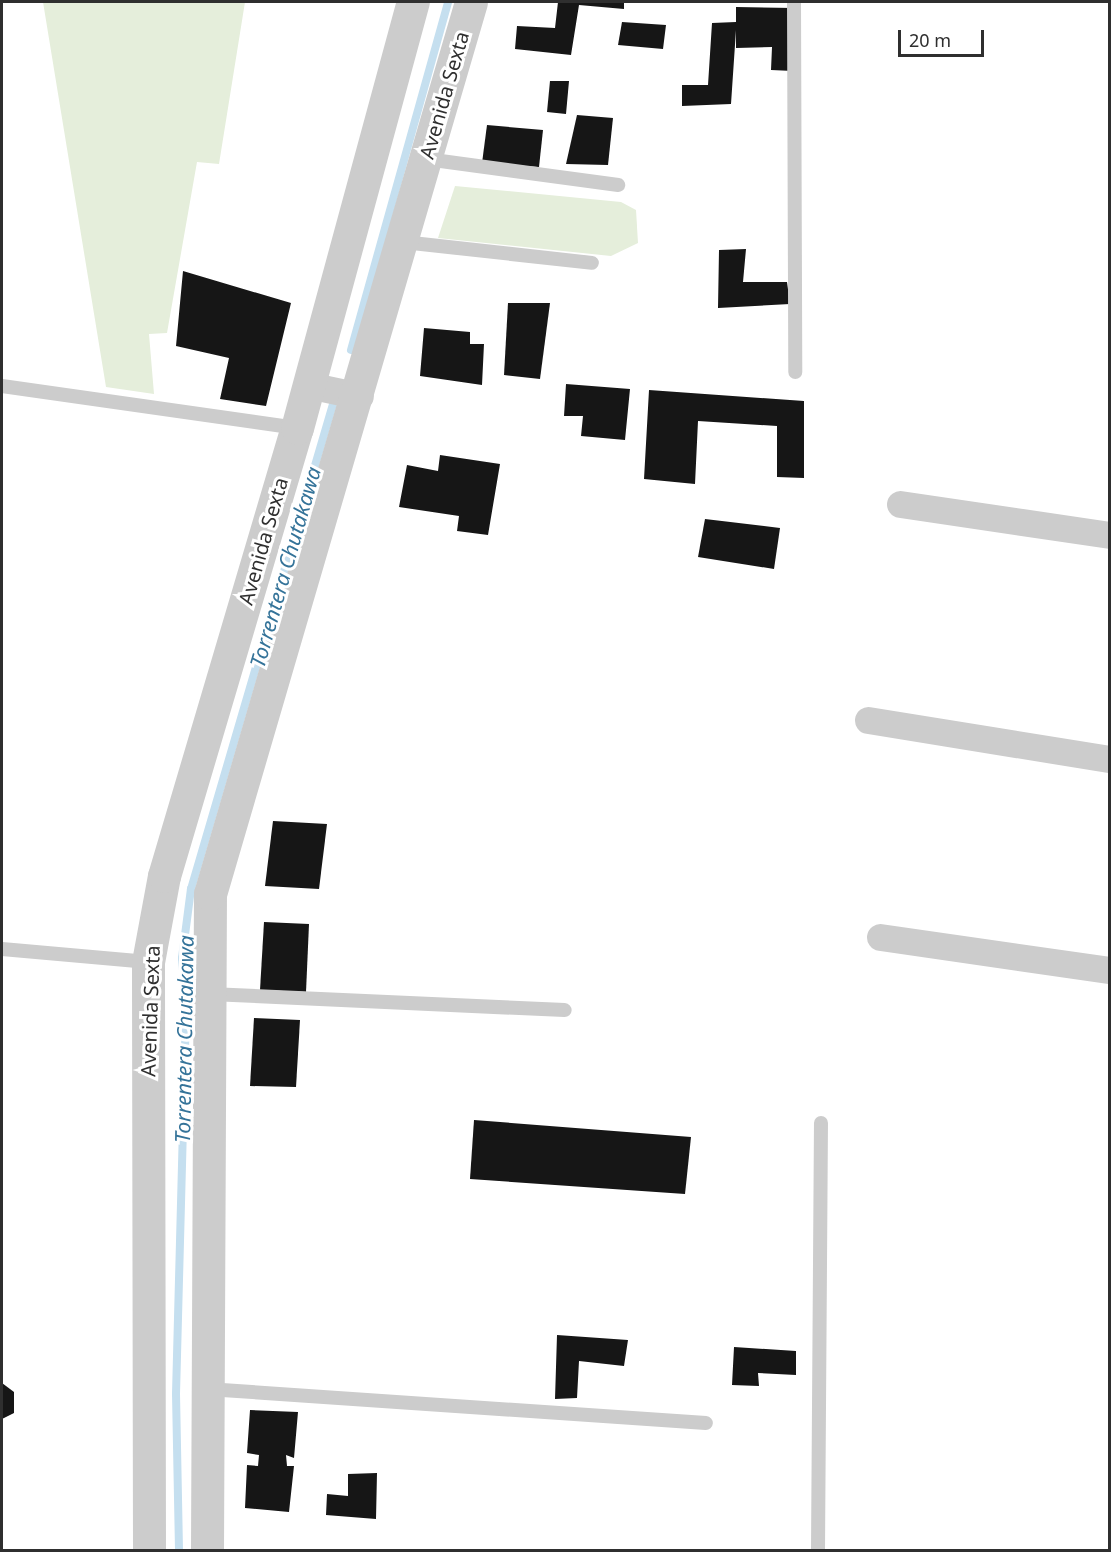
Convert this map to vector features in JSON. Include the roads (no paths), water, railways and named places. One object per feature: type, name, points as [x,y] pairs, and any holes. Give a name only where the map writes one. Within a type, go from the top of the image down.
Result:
[{"type":"street","name":"Avenida Sexta","points":[[207,1551],[210,894],[339,392],[413,2]]},
{"type":"street","name":"Avenida Sexta","points":[[149,1551],[148,962],[164,876],[297,428],[339,392],[403,242],[471,2]]},
{"type":"street","points":[[900,504],[1110,535]]},
{"type":"street","points":[[868,720],[1110,759]]},
{"type":"street","points":[[880,937],[1110,970]]},
{"type":"lane","points":[[794,2],[795,372]]},
{"type":"lane","points":[[426,159],[618,185]]},
{"type":"lane","points":[[403,242],[592,263]]},
{"type":"lane","points":[[2,386],[297,428]]},
{"type":"lane","points":[[2,949],[148,962]]},
{"type":"lane","points":[[210,994],[565,1010]]},
{"type":"lane","points":[[818,1551],[821,1123]]},
{"type":"lane","points":[[207,1389],[706,1423]]},
{"type":"waterway","name":"Torrentera Chutakawa","points":[[351,350],[448,2]]},
{"type":"waterway","name":"Torrentera Chutakawa","points":[[179,1550],[176,1394],[186,1006],[182,958],[191,889],[333,404]]}]
